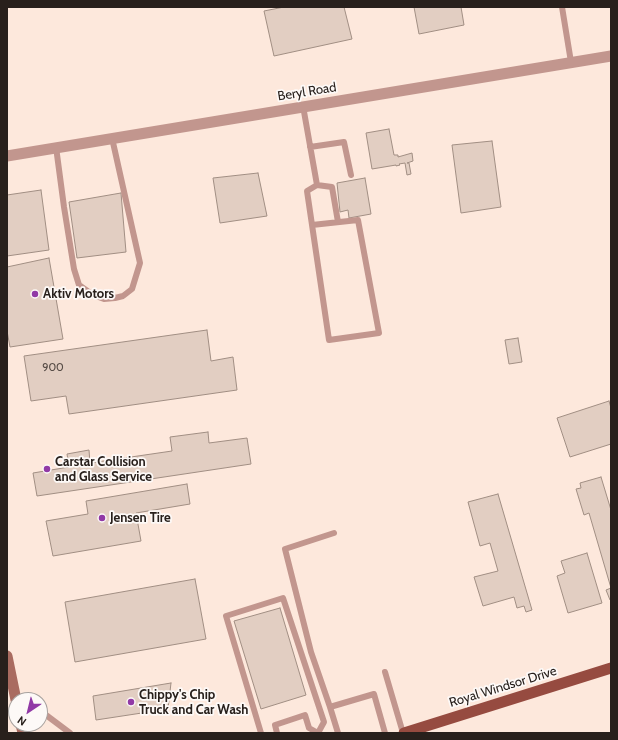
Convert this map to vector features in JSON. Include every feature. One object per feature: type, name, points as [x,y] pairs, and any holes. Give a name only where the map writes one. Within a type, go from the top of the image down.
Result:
[{"type":"main road","points":[[7,656],[14,692]]},
{"type":"main road","name":"Royal Windsor Drive","points":[[403,733],[611,668]]},
{"type":"street","name":"Beryl Road","points":[[7,156],[611,56]]},
{"type":"lane","points":[[562,7],[570,62]]},
{"type":"lane","points":[[303,106],[317,185]]},
{"type":"lane","points":[[56,147],[74,268],[79,285],[93,295],[104,299],[115,298],[123,296],[132,289],[140,263],[112,138]]},
{"type":"lane","points":[[310,147],[344,142],[351,175]]},
{"type":"lane","points":[[312,225],[358,220],[379,333],[329,340],[312,225],[307,191],[317,185],[332,187],[338,222]]},
{"type":"lane","points":[[334,533],[285,549],[311,652],[338,733]]},
{"type":"lane","points":[[261,733],[226,616],[283,598],[324,722],[318,733],[309,728],[305,716],[275,725],[277,733]]},
{"type":"lane","points":[[385,672],[403,733]]},
{"type":"lane","points":[[330,707],[374,694],[385,733]]},
{"type":"lane","points":[[48,716],[70,733]]},
{"type":"building","points":[[284,7],[344,7],[352,39],[274,56],[264,11]]},
{"type":"building","points":[[414,7],[461,7],[464,25],[419,34]]},
{"type":"building","points":[[389,129],[394,155],[398,155],[398,157],[412,153],[413,161],[407,163],[409,163],[411,174],[407,175],[405,163],[396,166],[372,169],[366,133]]},
{"type":"building","points":[[492,141],[501,207],[461,213],[452,145]]},
{"type":"building","points":[[258,173],[267,216],[220,223],[213,178]]},
{"type":"building","points":[[365,178],[371,214],[349,218],[348,210],[340,212],[337,183]]},
{"type":"building","points":[[41,190],[49,250],[7,256],[7,195]]},
{"type":"building","points":[[121,193],[126,252],[77,258],[69,202]]},
{"type":"building","points":[[49,258],[63,339],[10,347],[7,331],[7,267]]},
{"type":"building","points":[[207,330],[211,361],[233,357],[237,390],[69,414],[66,396],[31,401],[24,356]]},
{"type":"building","points":[[518,338],[522,362],[509,364],[505,340]]},
{"type":"building","points":[[609,401],[611,408],[611,444],[570,457],[557,418]]},
{"type":"building","points":[[208,432],[209,443],[247,438],[251,464],[37,496],[33,473],[69,467],[67,454],[89,450],[90,463],[172,451],[170,437]]},
{"type":"building","points":[[601,477],[611,510],[611,588],[589,513],[584,515],[576,489],[581,488],[580,483]]},
{"type":"building","name":"Jensen Tire","points":[[187,484],[190,504],[136,513],[141,541],[53,556],[46,521],[88,514],[86,501]]},
{"type":"building","points":[[498,494],[532,610],[526,612],[524,606],[517,608],[514,597],[483,606],[474,577],[498,571],[490,543],[480,546],[468,502]]},
{"type":"building","points":[[587,553],[602,603],[568,613],[557,576],[565,573],[561,561]]},
{"type":"building","points":[[195,579],[206,639],[75,662],[65,602]]},
{"type":"building","points":[[611,588],[611,600],[610,600],[606,590]]},
{"type":"building","points":[[280,608],[306,695],[261,709],[234,621]]},
{"type":"building","name":"Chippy's Chip Truck and Car Wash","points":[[171,683],[168,709],[96,720],[93,696]]},
{"type":"place","name":"Aktiv Motors","points":[[35,294]]},
{"type":"place","name":"Carstar Collision and Glass Service","points":[[47,469]]},
{"type":"place","name":"Jensen Tire","points":[[102,518]]},
{"type":"place","name":"Chippy's Chip Truck and Car Wash","points":[[131,702]]}]
